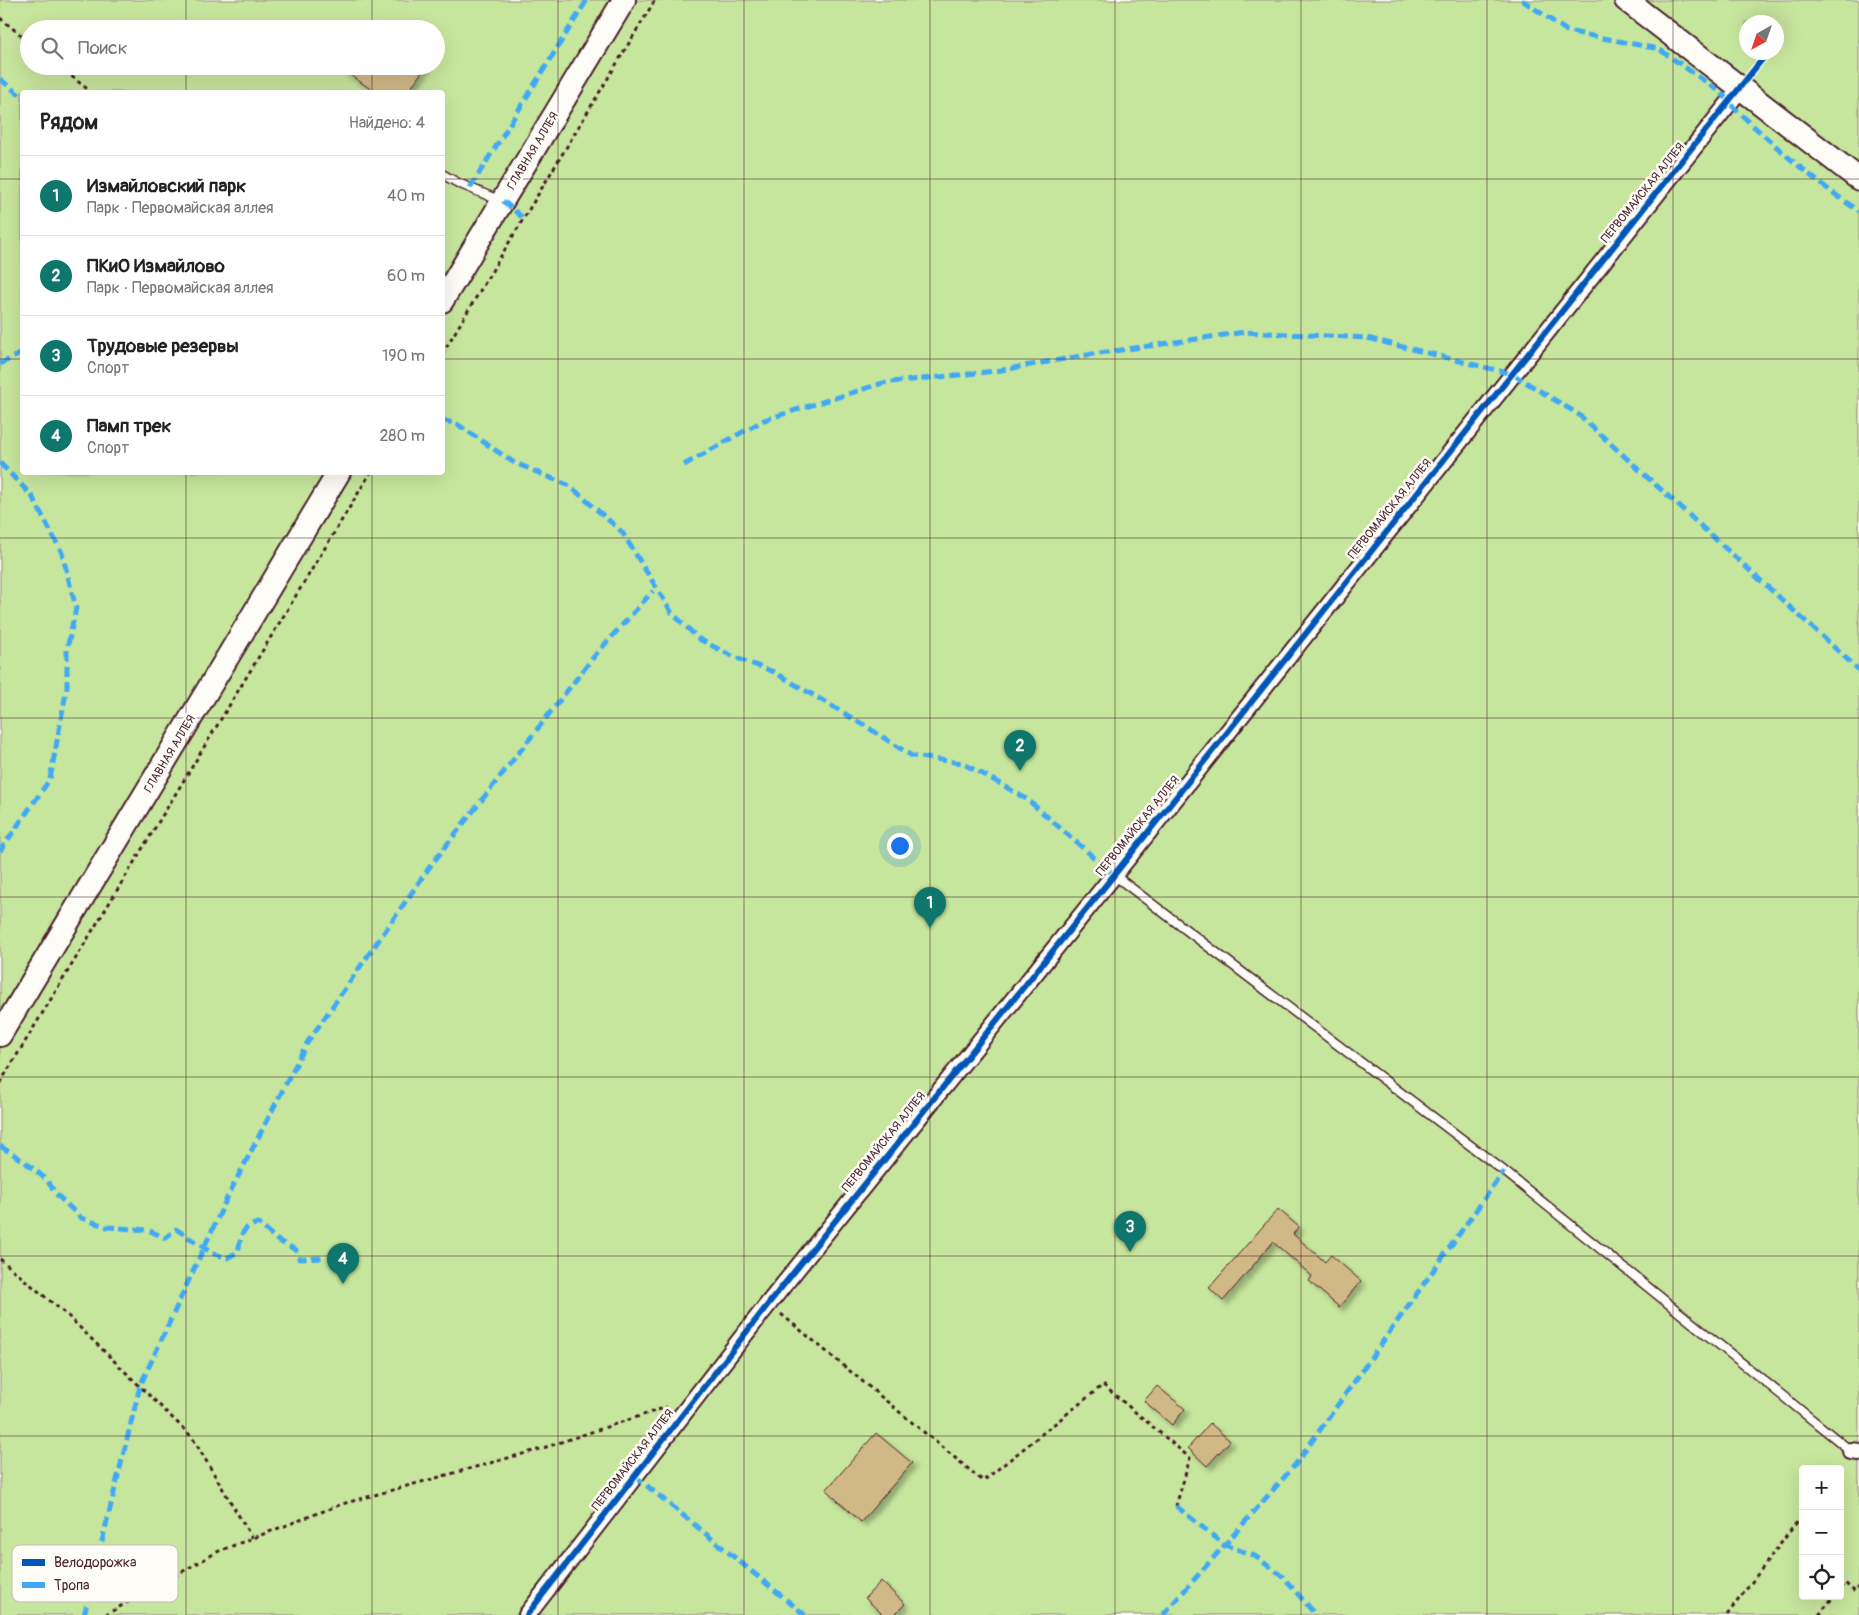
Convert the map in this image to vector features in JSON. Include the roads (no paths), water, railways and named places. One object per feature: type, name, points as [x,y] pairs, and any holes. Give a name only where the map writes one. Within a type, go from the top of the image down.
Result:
[{"type":"main road","name":"ГЛАВНАЯ АЛЛЕЯ","points":[[445,296],[624,0]]},
{"type":"main road","points":[[1626,0],[1859,179]]},
{"type":"main road","name":"ГЛАВНАЯ АЛЛЕЯ","points":[[0,1035],[337,475]]},
{"type":"street","name":"ПЕРВОМАЙСКАЯ АЛЛЕЯ","points":[[527,1615],[769,1304],[1114,875],[1740,88]]},
{"type":"lane","points":[[445,176],[458,183],[503,201]]},
{"type":"lane","points":[[1114,875],[1504,1171],[1855,1452]]},
{"type":"place","name":"ПКиО Измайлово","points":[[1020,771]]},
{"type":"place","name":"Измайловский парк","points":[[930,928]]},
{"type":"place","name":"Трудовые резервы","points":[[1130,1252]]},
{"type":"place","name":"Памп трек","points":[[343,1284]]}]
